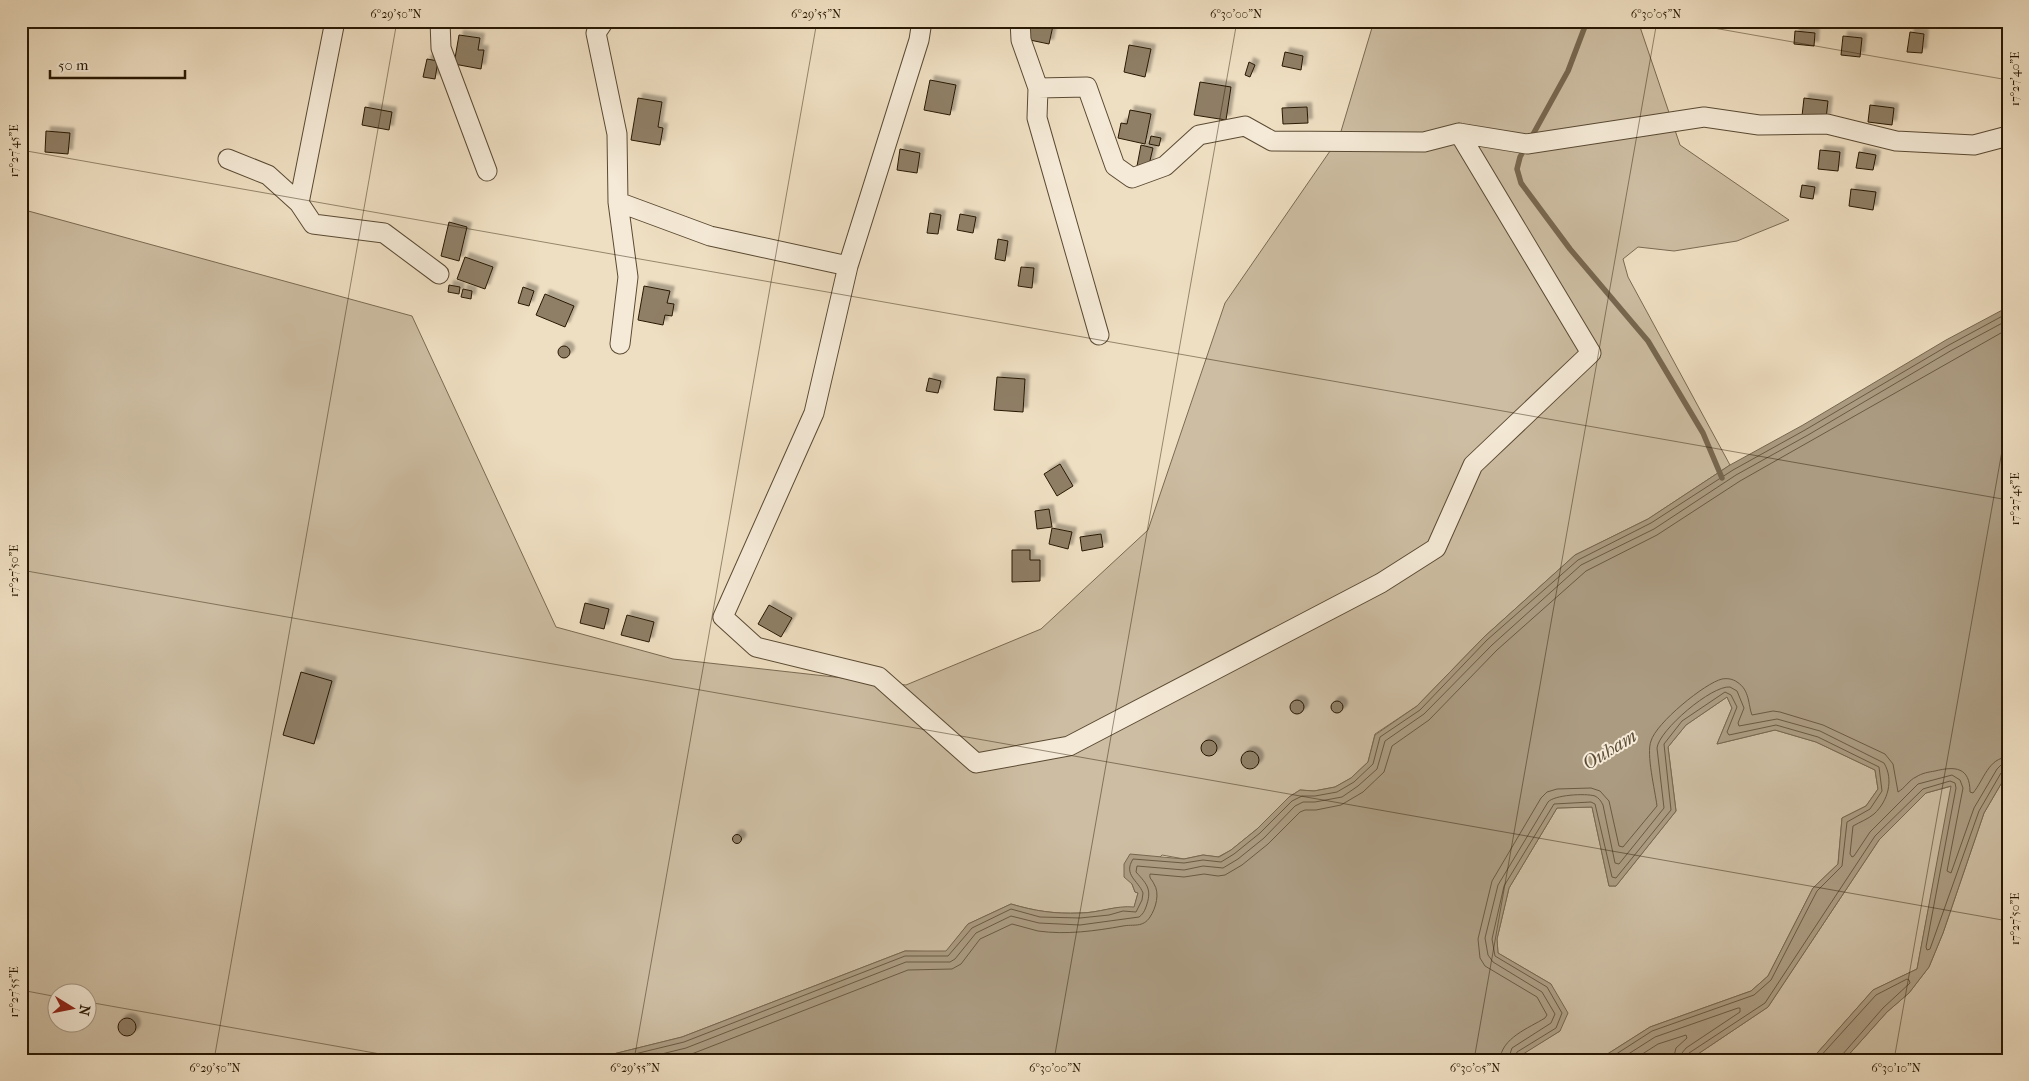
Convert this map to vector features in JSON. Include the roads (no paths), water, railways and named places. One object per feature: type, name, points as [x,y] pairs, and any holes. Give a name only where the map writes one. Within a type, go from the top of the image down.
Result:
[{"type":"street","points":[[299,203],[335,21]]},
{"type":"street","points":[[440,21],[441,48],[487,171]]},
{"type":"street","points":[[604,21],[596,34],[617,134],[618,202],[628,277],[620,344]]},
{"type":"street","points":[[922,21],[919,40],[848,266],[814,413],[723,617],[756,646],[880,676],[976,763],[1069,746],[1382,583],[1436,548],[1473,465],[1592,353],[1459,133]]},
{"type":"street","points":[[1020,21],[1021,40],[1038,88],[1037,118],[1100,335]]},
{"type":"street","points":[[1038,88],[1087,87],[1115,166],[1132,178],[1165,166],[1199,135],[1244,126],[1272,141],[1424,142],[1459,133],[1527,144],[1704,117],[1759,125],[1827,124],[1896,141],[1974,145],[2008,136]]},
{"type":"street","points":[[228,159],[268,176],[299,203],[313,224],[384,233],[439,274]]},
{"type":"street","points":[[618,202],[710,236],[848,266]]},
{"type":"water","name":"Ouham","points":[[2008,307],[2008,772],[1984,813],[1943,933],[1929,967],[1909,993],[1887,1012],[1844,1060],[1811,1060],[1873,990],[1917,969],[1951,786],[1926,793],[1879,840],[1768,1007],[1689,1060],[1598,1060],[1650,1027],[1751,991],[1768,976],[1813,888],[1838,864],[1842,818],[1866,806],[1878,789],[1875,770],[1816,742],[1775,730],[1717,744],[1732,708],[1727,697],[1686,725],[1668,747],[1676,811],[1616,886],[1609,886],[1592,807],[1557,808],[1509,888],[1497,939],[1498,953],[1551,984],[1568,1013],[1560,1031],[1520,1056],[1519,1060],[589,1060],[682,1037],[905,951],[946,951],[968,924],[1011,904],[1062,913],[1087,913],[1121,907],[1134,907],[1138,893],[1135,892],[1132,884],[1124,877],[1124,864],[1130,854],[1184,859],[1203,855],[1219,857],[1257,829],[1289,797],[1300,790],[1314,791],[1335,787],[1351,778],[1368,762],[1375,735],[1417,706],[1484,637],[1575,555],[1648,519],[1730,465],[1803,425],[1946,340]]},
{"type":"waterway","points":[[1531,138],[1568,71],[1587,21]]},
{"type":"waterway","points":[[1526,146],[1520,157],[1517,169],[1521,183],[1570,249],[1648,341],[1703,433],[1722,478]]}]
